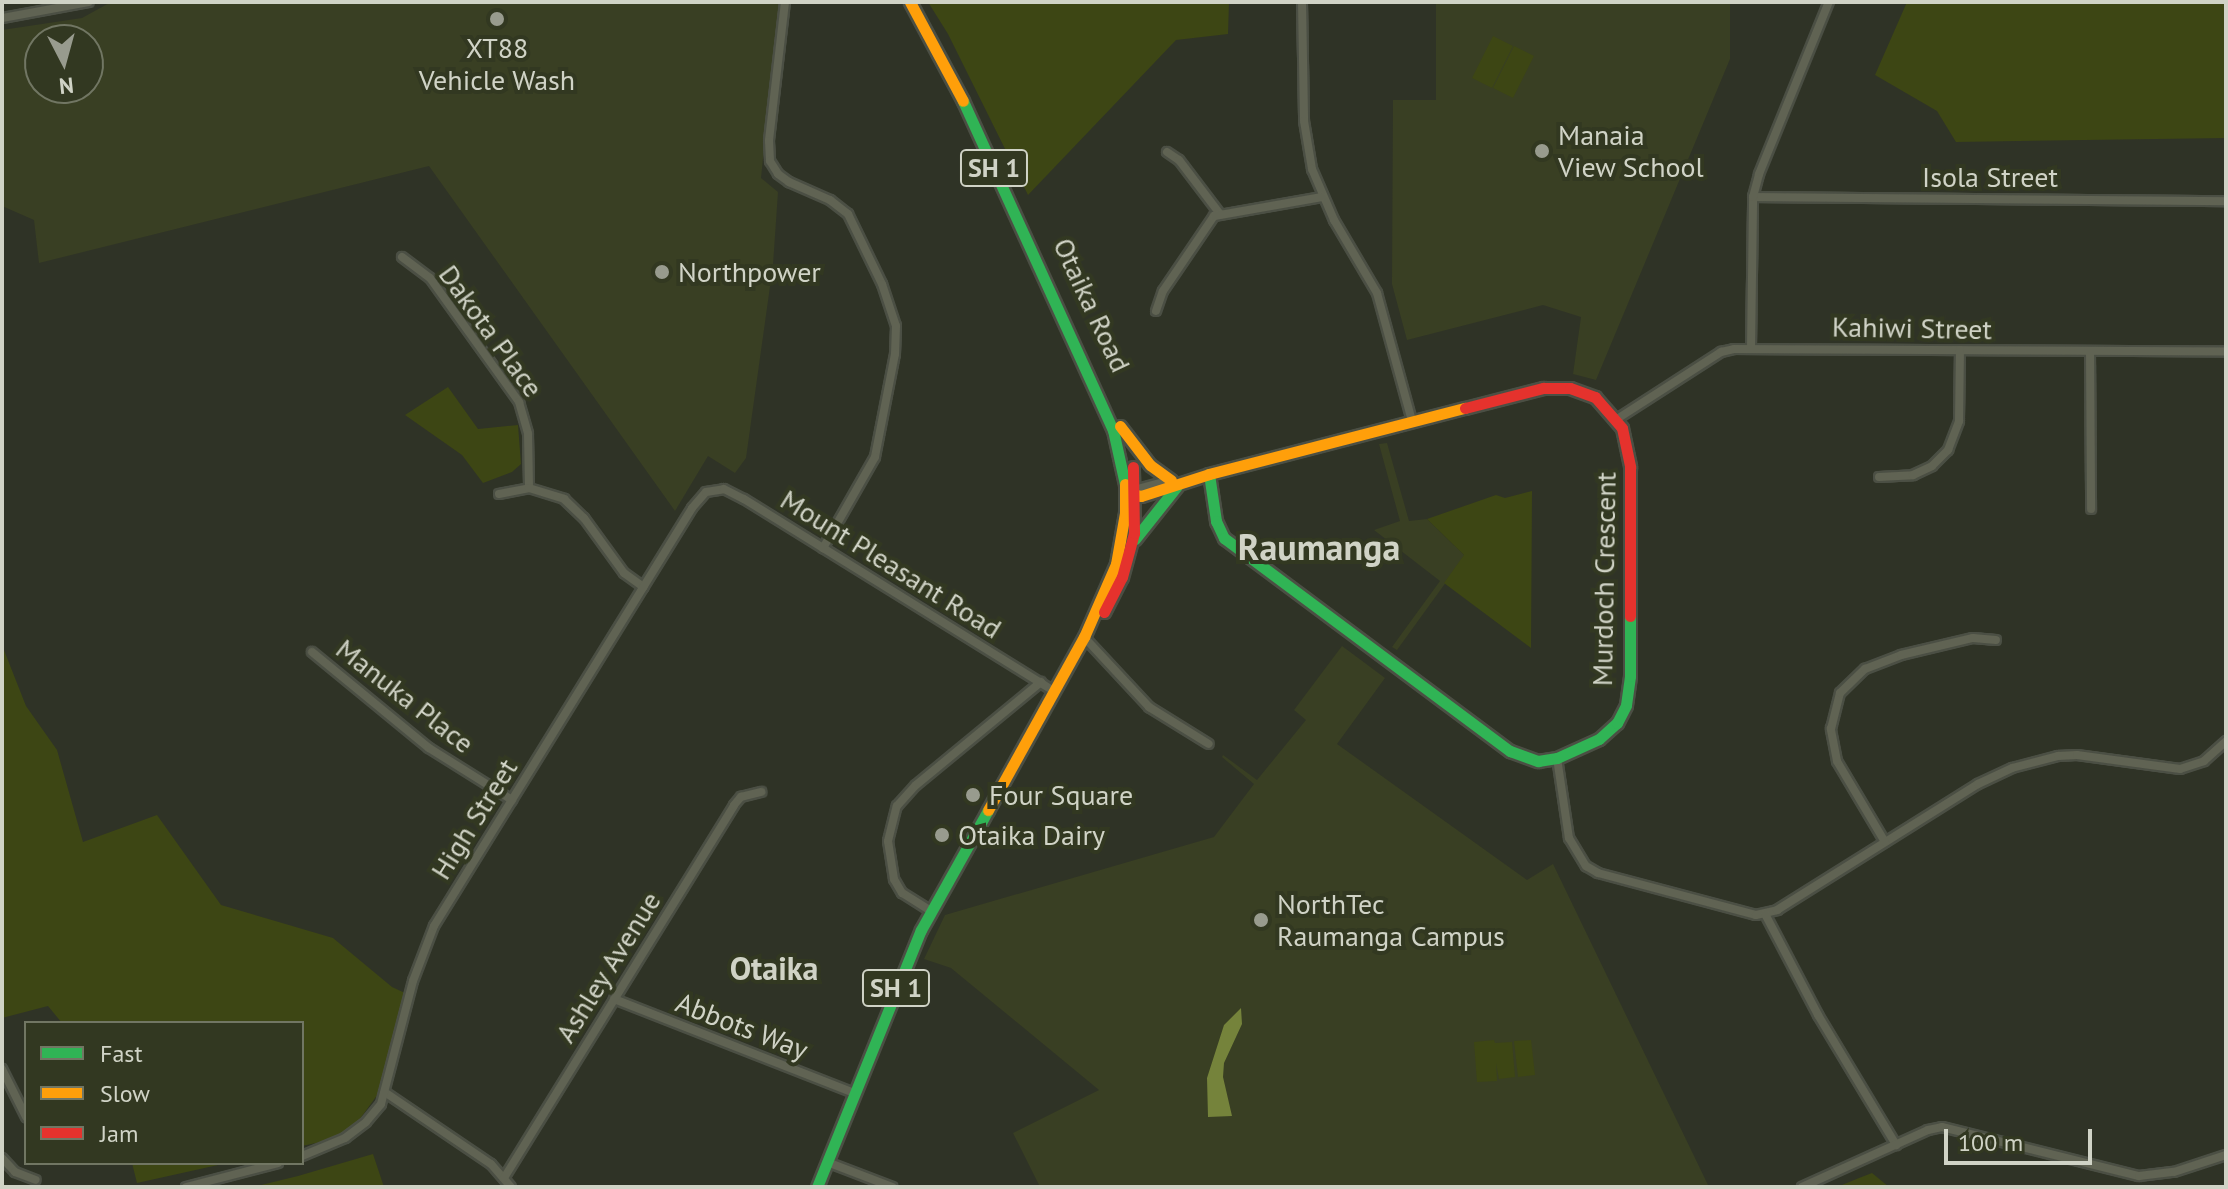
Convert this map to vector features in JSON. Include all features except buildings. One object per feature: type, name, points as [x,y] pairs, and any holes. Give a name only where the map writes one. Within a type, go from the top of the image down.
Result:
[{"type":"main road","name":"Otaika Road","points":[[817,1187],[931,911],[1084,637],[1116,564],[1132,492],[1113,430],[973,121],[910,2]]},
{"type":"main road","name":"Otaika Road","points":[[919,2],[981,121],[1120,426],[1132,492],[1132,544],[1117,589],[1084,637]]},
{"type":"main road","points":[[1132,492],[1551,388],[1570,388],[1595,397],[1617,419]]},
{"type":"main road","name":"Murdoch Crescent","points":[[1557,758],[1609,732],[1622,715],[1629,694],[1630,467],[1626,438],[1617,419]]},
{"type":"main road","points":[[1120,426],[1150,465],[1174,483]]},
{"type":"main road","points":[[1209,474],[1216,521],[1224,538],[1510,751],[1538,761],[1557,758]]},
{"type":"main road","points":[[1132,544],[1174,483]]},
{"type":"street","points":[[2,18],[89,2]]},
{"type":"street","points":[[785,2],[769,141],[770,161],[783,178],[830,200],[848,214],[882,284],[896,326],[895,354],[875,457],[823,548]]},
{"type":"street","points":[[1302,2],[1304,121],[1312,169],[1322,197],[1377,293],[1412,421]]},
{"type":"street","points":[[1751,348],[1753,197],[1759,174],[1829,2]]},
{"type":"street","points":[[1167,152],[1179,160],[1220,214]]},
{"type":"street","points":[[1156,311],[1163,291],[1208,220],[1220,214],[1322,197]]},
{"type":"street","name":"Isola Street","points":[[1753,197],[2226,201]]},
{"type":"street","name":"Dakota Place","points":[[402,257],[430,278],[519,402],[528,434],[529,488]]},
{"type":"street","name":"Kahiwi Street","points":[[1617,419],[1721,352],[1751,348],[2226,352]]},
{"type":"street","points":[[1879,477],[1899,478],[1923,471],[1948,450],[1959,421],[1960,350]]},
{"type":"street","points":[[2090,351],[2091,509]]},
{"type":"street","points":[[499,494],[529,488],[557,495],[572,505],[624,573],[643,587]]},
{"type":"street","name":"Mount Pleasant Road","points":[[701,495],[718,489],[731,492],[1054,691]]},
{"type":"street","name":"High Street","points":[[304,1155],[356,1131],[375,1113],[386,1093],[413,981],[427,940],[701,495]]},
{"type":"street","points":[[1084,637],[1149,707],[1209,744]]},
{"type":"street","points":[[1885,842],[1837,761],[1831,729],[1840,693],[1865,669],[1901,655],[1973,638],[1996,640]]},
{"type":"street","name":"Manuka Place","points":[[312,652],[429,748],[512,800]]},
{"type":"street","points":[[931,911],[907,897],[894,879],[888,841],[897,806],[916,785],[1041,682]]},
{"type":"street","points":[[1557,758],[1569,838],[1586,866],[1598,873],[1749,915],[1765,914],[1978,784],[2038,760],[2092,755],[2180,769],[2204,761],[2226,741]]},
{"type":"street","name":"Ashley Avenue","points":[[504,1178],[734,805],[741,797],[761,792]]},
{"type":"street","points":[[1765,914],[1768,926],[1818,1015],[1896,1145]]},
{"type":"street","name":"Abbots Way","points":[[614,999],[854,1093]]},
{"type":"street","points":[[2,1069],[24,1113]]},
{"type":"street","points":[[386,1093],[482,1158],[511,1187]]},
{"type":"street","points":[[1802,1187],[1942,1127],[2125,1173],[2152,1176],[2226,1155]]},
{"type":"street","points":[[2,1158],[15,1172],[36,1180]]},
{"type":"street","points":[[827,1162],[892,1187]]},
{"type":"street","points":[[186,1187],[270,1165]]},
{"type":"shaded area","points":[[111,2],[779,2],[761,178],[778,192],[773,265],[746,458],[735,473],[708,456],[675,511],[429,166],[39,263],[34,220],[2,206],[2,30],[24,27],[24,104],[104,104],[104,24],[42,24],[82,18]]},
{"type":"shaded area","points":[[928,2],[1229,2],[1228,34],[1176,40],[1028,195],[948,34]]},
{"type":"shaded area","name":"Manaia View School","points":[[1436,2],[1730,2],[1730,59],[1596,380],[1573,374],[1581,317],[1543,305],[1407,340],[1392,284],[1393,100],[1436,100]]},
{"type":"shaded area","points":[[1907,2],[2226,2],[2226,138],[1956,142],[1937,111],[1875,75]]},
{"type":"shaded area","points":[[1493,36],[1513,46],[1492,88],[1472,78]]},
{"type":"shaded area","points":[[1514,46],[1534,56],[1513,98],[1493,88]]},
{"type":"shaded area","points":[[448,387],[478,429],[518,425],[521,464],[512,472],[483,483],[462,455],[405,415]]},
{"type":"shaded area","points":[[1387,443],[1409,521],[1427,519],[1465,556],[1397,650],[1392,647],[1440,581],[1374,530],[1400,521],[1379,444]]},
{"type":"shaded area","points":[[1532,491],[1531,648],[1444,583],[1464,555],[1427,519],[1496,495],[1505,498]]},
{"type":"shaded area","points":[[2,645],[26,706],[57,750],[83,842],[157,815],[221,905],[333,938],[392,987],[405,993],[378,1094],[354,1127],[325,1141],[304,1146],[304,1021],[60,1021],[48,1006],[2,1018]]},
{"type":"shaded area","name":"NorthTec Raumanga Campus","points":[[1342,646],[1385,678],[1337,744],[1527,880],[1553,864],[1709,1187],[1040,1187],[1013,1133],[1099,1090],[951,968],[924,959],[945,915],[1214,837],[1254,784],[1223,755],[1257,780],[1306,720],[1294,710]]},
{"type":"shaded area","points":[[1241,1008],[1242,1024],[1224,1063],[1223,1077],[1232,1116],[1208,1117],[1207,1078],[1224,1025]]},
{"type":"shaded area","points":[[1494,1040],[1495,1043],[1512,1042],[1515,1077],[1499,1079],[1496,1063],[1497,1081],[1477,1082],[1474,1042]]},
{"type":"shaded area","points":[[1531,1040],[1535,1075],[1518,1077],[1514,1041]]},
{"type":"shaded area","points":[[373,1154],[384,1187],[253,1187],[298,1176]]},
{"type":"shaded area","points":[[132,1165],[218,1165],[137,1183]]},
{"type":"shaded area","points":[[1872,1173],[1889,1187],[1837,1187],[1859,1178]]},
{"type":"traffic: fast","points":[[963,101],[1113,430],[1125,484]]},
{"type":"traffic: fast","points":[[1209,474],[1216,521],[1224,538],[1510,751],[1538,761],[1557,758],[1599,739],[1617,723],[1626,705],[1630,676],[1630,616]]},
{"type":"traffic: fast","points":[[1135,539],[1177,486]]},
{"type":"traffic: fast","points":[[817,1187],[921,930],[988,810]]},
{"type":"traffic: slow","points":[[910,2],[963,101]]},
{"type":"traffic: slow","points":[[1126,493],[1141,496],[1209,474],[1465,408]]},
{"type":"traffic: slow","points":[[1120,426],[1150,465],[1171,480]]},
{"type":"traffic: slow","points":[[988,810],[1084,637],[1116,564],[1125,513],[1125,484]]},
{"type":"traffic: jam","points":[[1465,408],[1543,388],[1570,388],[1595,397],[1622,428],[1630,467],[1630,616]]},
{"type":"traffic: jam","points":[[1104,612],[1122,577],[1134,533],[1133,467]]},
{"type":"place","name":"XT88 Vehicle Wash","points":[[497,19]]},
{"type":"place","name":"Manaia View School","points":[[1542,151]]},
{"type":"place","name":"Northpower","points":[[662,272]]},
{"type":"place","name":"Four Square","points":[[973,795]]},
{"type":"place","name":"Otaika Dairy","points":[[942,835]]},
{"type":"place","name":"NorthTec Raumanga Campus","points":[[1261,920]]},
{"type":"district","name":"Raumanga","points":[[1319,547]]},
{"type":"district","name":"Otaika","points":[[774,968]]}]
